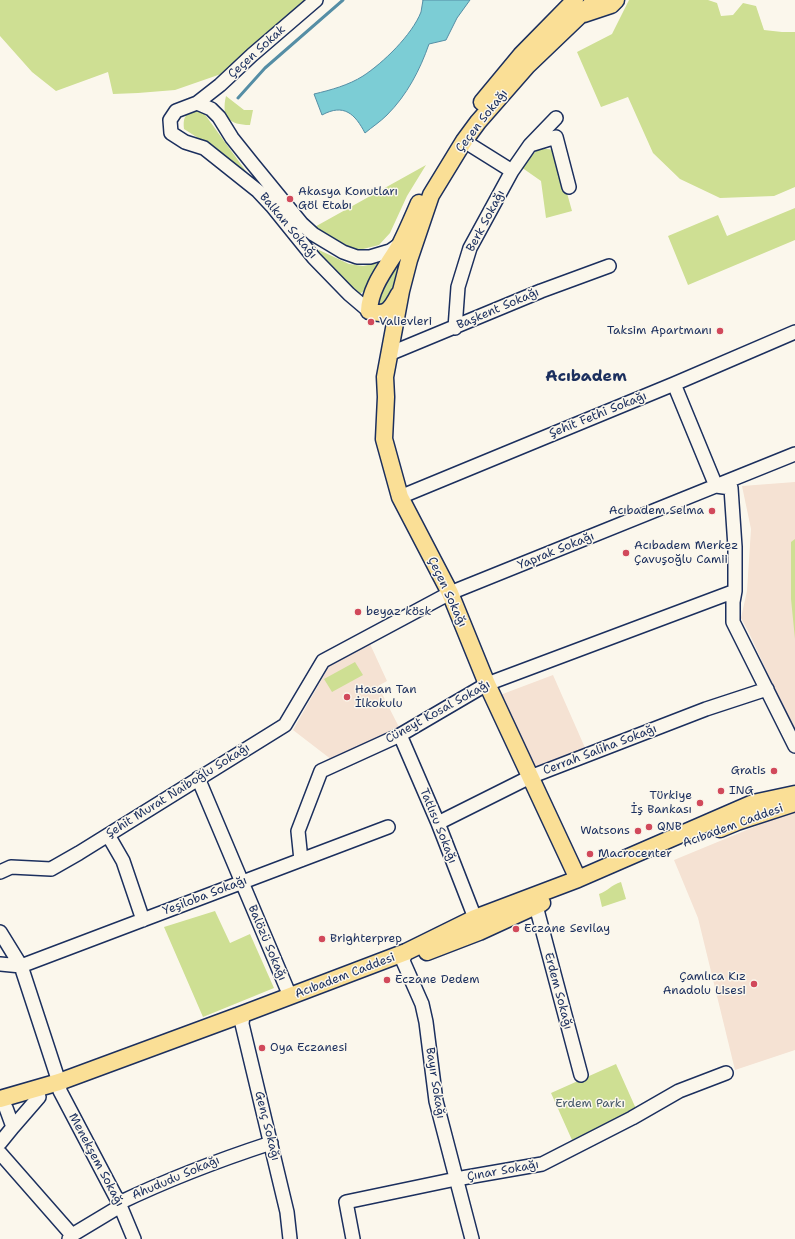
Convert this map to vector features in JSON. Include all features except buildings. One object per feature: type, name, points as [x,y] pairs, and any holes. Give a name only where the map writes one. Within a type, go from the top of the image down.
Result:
[{"type":"main road","points":[[558,16],[568,0]]},
{"type":"main road","name":"Çeçen Sokağı","points":[[401,291],[386,312],[378,314],[369,311],[369,301],[374,289],[400,244],[426,190],[461,127],[521,55],[575,0]]},
{"type":"main road","name":"Çeçen Sokağı","points":[[578,879],[487,684],[450,593],[400,497],[384,439],[386,397],[385,377],[388,354],[394,332],[401,291],[409,260],[431,196],[464,140],[478,122],[527,66],[596,0]]},
{"type":"main road","points":[[582,14],[611,5],[616,0]]},
{"type":"main road","points":[[369,311],[394,332]]},
{"type":"main road","name":"Acıbadem Caddesi","points":[[242,1019],[405,957],[476,918],[578,879],[753,803],[795,794]]},
{"type":"main road","name":"Acıbadem Caddesi","points":[[2,1105],[193,1044],[290,996],[479,932],[536,906],[737,822],[795,803]]},
{"type":"main road","name":"Acıbadem Caddesi","points":[[2,1105],[39,1097],[59,1087]]},
{"type":"street","name":"Çeçen Sokak","points":[[170,120],[176,111],[197,103],[220,85],[316,0]]},
{"type":"street","name":"Balkan Sokağı","points":[[197,103],[211,109],[219,117],[232,138],[252,163],[302,224],[313,234],[342,252],[357,258],[370,257],[390,251],[400,244]]},
{"type":"street","name":"Berk Sokağı","points":[[455,328],[458,287],[470,248],[512,171],[530,145],[556,118]]},
{"type":"street","name":"Balkan Sokağı","points":[[170,120],[171,133],[186,142],[204,148],[258,191],[314,258],[349,294],[369,311]]},
{"type":"street","points":[[530,145],[556,137],[569,187]]},
{"type":"street","points":[[464,140],[512,171]]},
{"type":"street","name":"Başkent Sokağı","points":[[388,354],[455,328],[541,291],[609,266]]},
{"type":"street","name":"Şehit Fethi Sokağı","points":[[400,497],[674,384],[795,332]]},
{"type":"street","points":[[674,384],[716,486],[731,488],[735,548],[733,622],[795,746]]},
{"type":"street","name":"Yaprak Sokağı","points":[[323,661],[450,593],[795,454]]},
{"type":"street","name":"Cüneyt Kosal Sokağı","points":[[301,860],[298,831],[321,771],[400,735],[487,684],[735,591]]},
{"type":"street","name":"Şehit Murat Naiboğlu Sokağı","points":[[0,872],[11,867],[51,869],[285,725],[323,661]]},
{"type":"street","name":"Cerrah Saliha Sokağı","points":[[438,822],[530,778],[706,709],[767,689]]},
{"type":"street","name":"Tatlısu Sokağı","points":[[400,735],[438,822],[476,918]]},
{"type":"street","name":"Balözü Sokağı","points":[[198,778],[290,996]]},
{"type":"street","name":"Yeşiloba Sokağı","points":[[21,966],[388,827]]},
{"type":"street","points":[[108,835],[123,861],[143,920]]},
{"type":"street","name":"Erdem Sokağı","points":[[536,906],[582,1076]]},
{"type":"street","name":"Menekşem Sokağı","points":[[0,932],[21,966],[59,1087],[119,1203],[134,1239]]},
{"type":"street","name":"Bayır Sokağı","points":[[405,957],[422,1004],[426,1022],[436,1101],[472,1239]]},
{"type":"street","points":[[0,964],[21,966]]},
{"type":"street","name":"Genç Sokağı","points":[[242,1019],[288,1212],[290,1239]]},
{"type":"street","name":"Çınar Sokağı","points":[[353,1239],[346,1202],[456,1179],[542,1164],[632,1118],[679,1091],[726,1073]]},
{"type":"street","points":[[0,1143],[39,1097]]},
{"type":"street","points":[[2,1105],[12,1127]]},
{"type":"street","name":"Ahududu Sokağı","points":[[70,1237],[117,1208],[119,1203],[158,1184],[223,1158],[271,1143]]},
{"type":"street","points":[[0,1153],[70,1237]]},
{"type":"shaded area","points":[[795,482],[795,729],[741,618],[747,591],[751,529],[742,486]]},
{"type":"shaded area","name":"Hasan Tan İlkokulu","points":[[370,644],[387,681],[378,686],[400,729],[332,760],[293,730],[331,663]]},
{"type":"shaded area","points":[[553,675],[586,750],[531,773],[500,695]]},
{"type":"shaded area","name":"Çamlıca Kız Anadolu Lisesi","points":[[795,810],[795,1050],[735,1070],[698,918],[674,860]]},
{"type":"green space","points":[[0,0],[307,0],[221,74],[175,90],[113,94],[108,72],[56,91],[32,72],[0,36]]},
{"type":"green space","points":[[629,0],[708,0],[717,3],[721,16],[733,15],[743,3],[756,6],[764,30],[795,32],[795,187],[774,196],[720,198],[680,179],[653,153],[628,97],[601,107],[577,52],[612,34]]},
{"type":"green space","points":[[226,96],[244,110],[253,110],[250,125],[243,125],[228,118],[225,109]]},
{"type":"green space","points":[[193,110],[200,110],[206,116],[253,181],[217,150],[184,129],[185,118],[188,113]]},
{"type":"green space","points":[[539,148],[555,150],[572,211],[546,218],[541,181],[521,167]]},
{"type":"green space","points":[[426,165],[407,196],[390,233],[379,245],[355,251],[311,229]]},
{"type":"green space","points":[[795,208],[795,240],[688,285],[668,236],[718,215],[727,236]]},
{"type":"green space","points":[[419,214],[389,301],[384,306],[373,302]]},
{"type":"green space","points":[[319,250],[349,264],[363,266],[383,262],[365,291],[355,296],[317,254]]},
{"type":"green space","points":[[795,539],[795,639],[791,599],[791,542]]},
{"type":"green space","points":[[355,662],[363,675],[332,692],[324,679]]},
{"type":"green space","points":[[621,882],[626,899],[602,907],[599,894]]},
{"type":"green space","points":[[215,911],[230,943],[250,934],[274,988],[203,1017],[164,927]]},
{"type":"green space","name":"Erdem Parkı","points":[[616,1064],[637,1111],[572,1140],[551,1093]]},
{"type":"water","points":[[423,0],[470,0],[457,18],[446,40],[429,44],[407,91],[394,107],[384,118],[365,133],[357,120],[348,112],[337,110],[322,115],[314,94],[346,85],[363,76],[379,64],[396,48],[411,30],[421,12]]},
{"type":"waterway","points":[[238,98],[265,68],[343,0]]},
{"type":"place","name":"Akasya Konutları Göl Etabı","points":[[290,199]]},
{"type":"place","name":"Valievleri","points":[[371,322]]},
{"type":"place","name":"Taksim Apartmanı","points":[[720,331]]},
{"type":"place","name":"Acıbadem Selma","points":[[712,511]]},
{"type":"place","name":"Acıbadem Merkez Çavuşoğlu Camii","points":[[626,553]]},
{"type":"place","name":"beyaz kösk","points":[[358,612]]},
{"type":"place","name":"Hasan Tan İlkokulu","points":[[347,697]]},
{"type":"place","name":"Gratis","points":[[774,771]]},
{"type":"place","name":"ING","points":[[721,791]]},
{"type":"place","name":"Türkiye İş Bankası","points":[[700,803]]},
{"type":"place","name":"QNB","points":[[649,827]]},
{"type":"place","name":"Watsons","points":[[638,831]]},
{"type":"place","name":"Macrocenter","points":[[590,854]]},
{"type":"place","name":"Eczane Sevilay","points":[[516,929]]},
{"type":"place","name":"Brighterprep","points":[[322,939]]},
{"type":"place","name":"Eczane Dedem","points":[[387,980]]},
{"type":"place","name":"Çamlıca Kız Anadolu Lisesi","points":[[754,984]]},
{"type":"place","name":"Oya Eczanesi","points":[[262,1048]]},
{"type":"district","name":"Acıbadem","points":[[586,377]]}]
